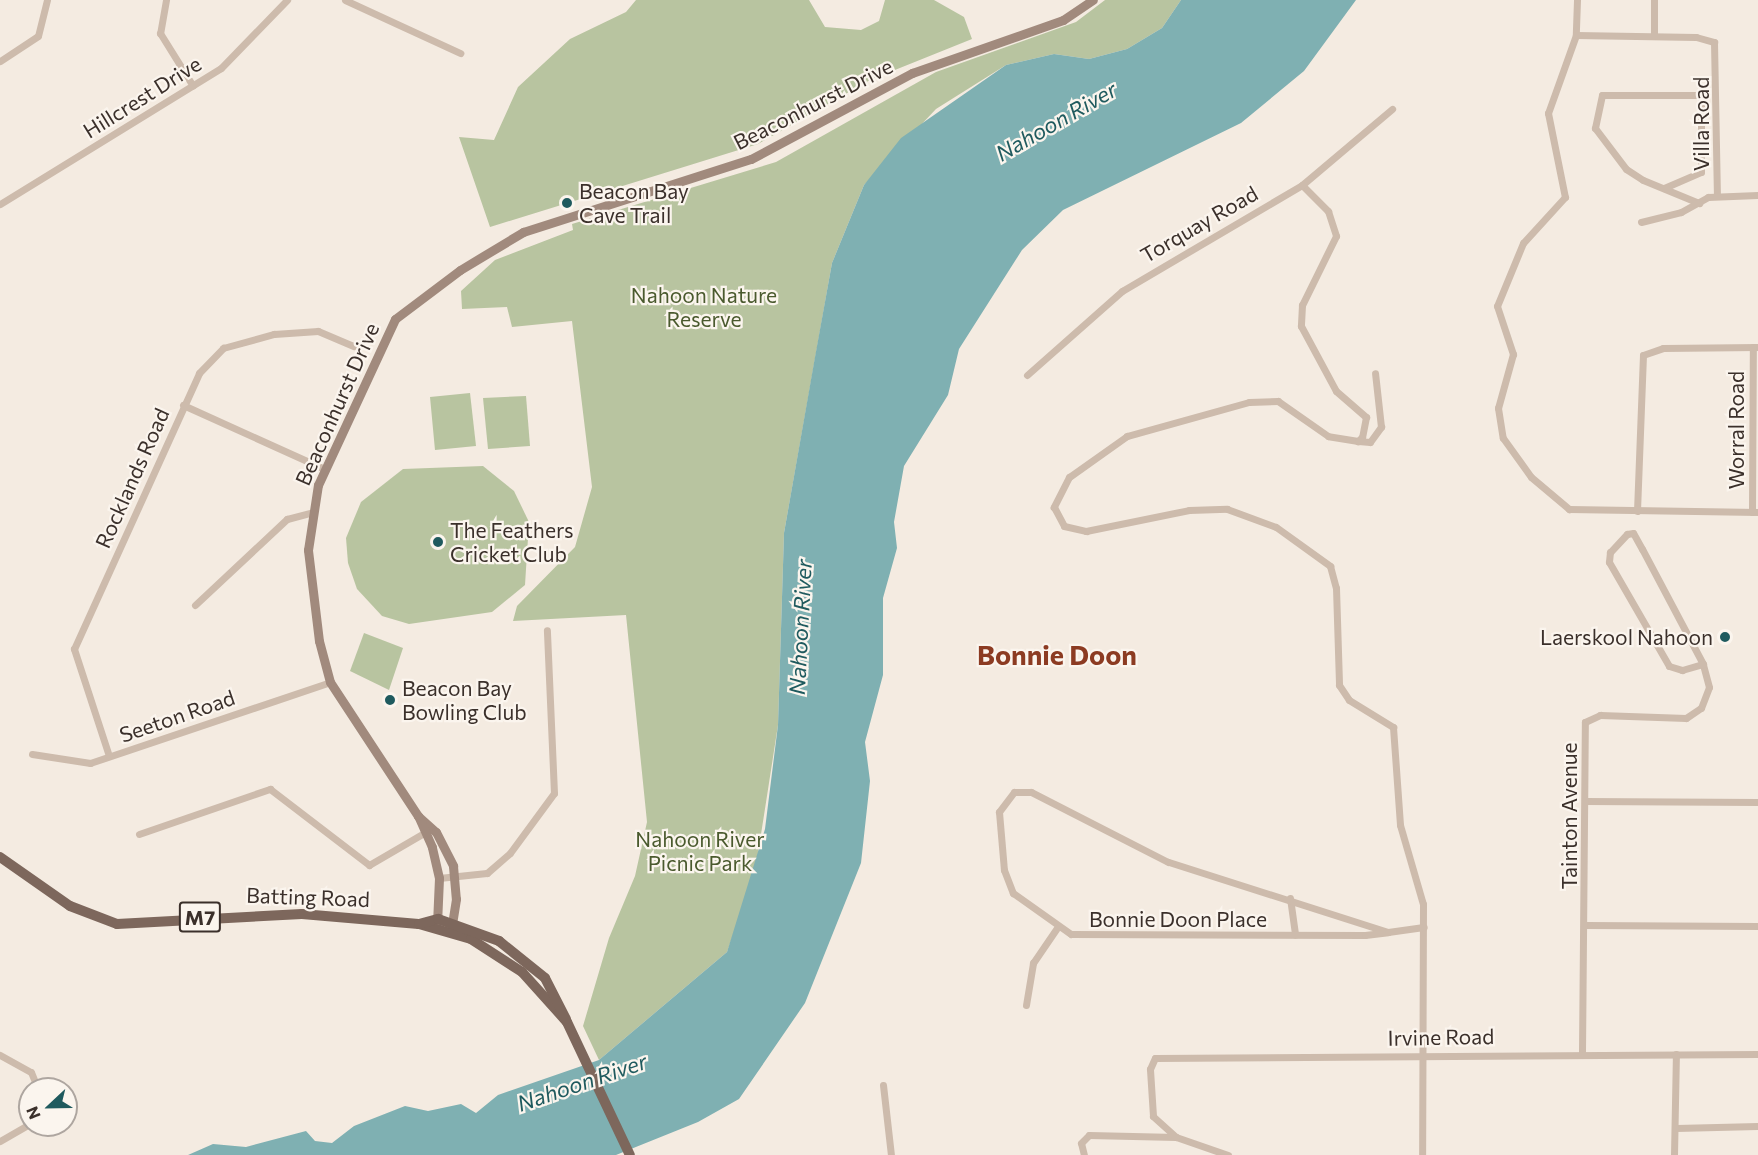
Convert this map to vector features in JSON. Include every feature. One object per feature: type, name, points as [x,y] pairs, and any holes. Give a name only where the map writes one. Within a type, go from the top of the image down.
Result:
[{"type":"main road","name":"Batting Road","points":[[0,857],[70,906],[117,924],[241,914],[437,924],[452,927],[522,972],[567,1023],[630,1155]]},
{"type":"street","points":[[0,61],[38,36],[47,0]]},
{"type":"street","points":[[166,0],[160,33],[193,86]]},
{"type":"street","name":"Hillcrest Drive","points":[[0,204],[193,86],[243,51],[287,0]]},
{"type":"street","points":[[345,0],[460,53]]},
{"type":"street","name":"Beaconhurst Drive","points":[[452,927],[456,877],[440,837],[418,816],[330,682],[313,597],[310,513],[324,470],[395,319],[494,248],[588,209],[751,159],[912,73],[1063,20],[1093,0]]},
{"type":"street","points":[[1577,0],[1576,35],[1548,113],[1566,197],[1523,243],[1497,306],[1513,354],[1498,417],[1510,451],[1558,504],[1580,510],[1755,512]]},
{"type":"street","points":[[1576,35],[1653,36],[1654,0]]},
{"type":"street","name":"Villa Road","points":[[1653,36],[1703,37],[1718,52],[1717,196]]},
{"type":"street","points":[[1664,188],[1701,172],[1701,94],[1602,95],[1594,114],[1599,136],[1634,175],[1664,188],[1699,203]]},
{"type":"street","name":"Torquay Road","points":[[1027,375],[1090,315],[1147,273],[1302,185],[1392,109]]},
{"type":"street","points":[[1302,185],[1328,211],[1336,236],[1302,304],[1301,326],[1340,396],[1366,417],[1367,429],[1358,441]]},
{"type":"street","points":[[1641,222],[1717,196],[1758,195]]},
{"type":"street","name":"Rocklands Road","points":[[109,756],[74,649],[183,405],[206,363],[232,344],[308,330],[354,346]]},
{"type":"street","points":[[1637,511],[1643,355],[1663,348],[1755,347]]},
{"type":"street","name":"Worral Road","points":[[1755,347],[1755,512]]},
{"type":"street","points":[[1376,373],[1381,427],[1370,442],[1319,431],[1278,401],[1249,402],[1127,436],[1069,477],[1054,507],[1064,526],[1086,531],[1188,510],[1227,509],[1265,522],[1322,556],[1336,582],[1341,690],[1354,704],[1390,723],[1396,755],[1400,825],[1423,904],[1422,1155]]},
{"type":"street","points":[[183,405],[324,470]]},
{"type":"street","points":[[195,606],[287,519],[310,513]]},
{"type":"street","name":"Tainton Avenue","points":[[1582,1052],[1586,925],[1587,720],[1600,715],[1673,719],[1692,715],[1708,692],[1703,664],[1633,533],[1613,547],[1610,562],[1669,666],[1682,670],[1703,664]]},
{"type":"street","points":[[439,879],[487,873],[510,853],[554,793],[548,630]]},
{"type":"street","name":"Seeton Road","points":[[33,754],[79,763],[109,756],[330,682]]},
{"type":"street","points":[[139,834],[267,789],[369,865],[424,833]]},
{"type":"street","name":"Bonnie Doon Place","points":[[1388,932],[1290,898],[1168,862],[1042,797],[1014,792],[999,813],[1007,879],[1018,899],[1057,928],[1080,936],[1295,935],[1388,932],[1424,927]]},
{"type":"street","points":[[1586,801],[1758,801]]},
{"type":"street","name":"Beaconhurst Drive","points":[[418,816],[439,879],[437,924]]},
{"type":"street","name":"Bonnie Doon Place","points":[[1290,898],[1295,935]]},
{"type":"street","points":[[1586,925],[1758,926]]},
{"type":"street","points":[[1026,1005],[1033,963],[1057,928]]},
{"type":"street","name":"Irvine Road","points":[[1176,1137],[1153,1116],[1150,1087],[1152,1063],[1161,1055],[1582,1052],[1758,1054]]},
{"type":"street","points":[[1674,1155],[1676,1054]]},
{"type":"street","points":[[0,1055],[31,1072],[33,1077]]},
{"type":"street","points":[[883,1086],[891,1155]]},
{"type":"street","points":[[1676,1128],[1758,1126]]},
{"type":"street","points":[[0,1141],[18,1131]]},
{"type":"street","points":[[1084,1155],[1081,1143],[1089,1135],[1176,1137],[1228,1155]]},
{"type":"green space","points":[[636,0],[809,0],[825,27],[861,30],[879,21],[885,0],[934,0],[964,17],[972,39],[870,80],[758,144],[490,227],[459,137],[494,140],[518,87],[570,39],[626,12]]},
{"type":"green space","name":"Nahoon Nature Reserve","points":[[1105,0],[1181,0],[1162,28],[1127,49],[1089,59],[1054,54],[1006,65],[936,109],[864,185],[832,263],[784,533],[778,725],[755,873],[727,952],[599,1060],[583,1026],[609,938],[635,876],[647,822],[626,615],[513,621],[517,606],[575,547],[592,487],[572,321],[512,327],[507,307],[462,309],[461,291],[495,260],[573,230],[572,224],[776,162],[936,72],[1076,22]]},
{"type":"green space","points":[[470,393],[476,446],[435,450],[430,397]]},
{"type":"green space","points":[[526,396],[530,446],[488,449],[483,398]]},
{"type":"green space","name":"The Feathers Cricket Club","points":[[483,466],[514,491],[529,522],[525,585],[492,612],[409,624],[382,616],[357,589],[348,563],[346,538],[361,502],[403,469]]},
{"type":"green space","points":[[364,633],[403,648],[389,690],[350,671]]},
{"type":"water","name":"Nahoon River","points":[[1181,0],[1356,0],[1304,71],[1241,123],[1063,210],[1022,250],[959,349],[948,395],[904,466],[894,522],[897,548],[883,598],[883,675],[865,742],[870,781],[861,863],[805,1003],[739,1099],[698,1122],[616,1155],[188,1155],[213,1144],[246,1147],[306,1131],[315,1141],[332,1143],[354,1126],[405,1106],[428,1111],[461,1104],[476,1113],[498,1095],[599,1060],[727,952],[765,829],[778,725],[784,533],[815,357],[832,263],[864,185],[901,138],[1006,65],[1054,54],[1089,59],[1127,49],[1162,28]]},
{"type":"place","name":"Beacon Bay Cave Trail","points":[[567,203]]},
{"type":"place","name":"The Feathers Cricket Club","points":[[438,542]]},
{"type":"place","name":"Laerskool Nahoon","points":[[1725,637]]},
{"type":"place","name":"Beacon Bay Bowling Club","points":[[390,700]]},
{"type":"district","name":"Bonnie Doon","points":[[1057,655]]},
{"type":"park label","name":"Nahoon River Picnic Park","points":[[700,851]]}]
